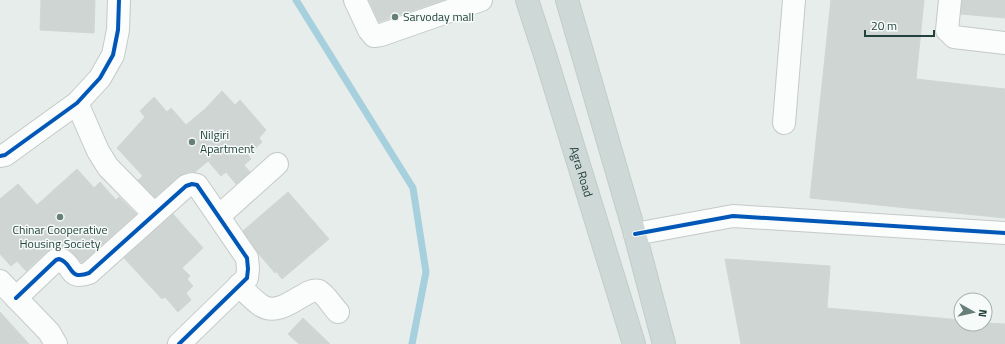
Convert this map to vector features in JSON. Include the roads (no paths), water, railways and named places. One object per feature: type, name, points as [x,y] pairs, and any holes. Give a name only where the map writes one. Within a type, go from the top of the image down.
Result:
[{"type":"main road","name":"Agra Road","points":[[527,0],[551,73],[634,344]]},
{"type":"main road","points":[[567,0],[635,234],[664,344]]},
{"type":"street","points":[[0,156],[5,155],[77,103],[100,78],[113,55],[118,30],[119,0]]},
{"type":"street","points":[[354,0],[369,30],[374,36],[381,35],[480,0]]},
{"type":"street","points":[[784,122],[794,0]]},
{"type":"street","points":[[950,0],[948,30],[954,37],[1005,43]]},
{"type":"street","points":[[77,103],[98,151],[108,167],[154,214]]},
{"type":"street","points":[[219,216],[277,164]]},
{"type":"street","points":[[16,298],[59,258],[63,260],[75,274],[78,275],[89,272],[186,186],[192,184],[197,185],[247,258],[247,278],[179,344]]},
{"type":"street","points":[[635,234],[733,216],[1005,234]]},
{"type":"street","points":[[0,281],[49,332],[56,344]]},
{"type":"street","points":[[239,285],[262,306],[274,308],[283,307],[312,291],[317,290],[321,292],[338,312]]},
{"type":"waterway","points":[[296,0],[413,188],[426,272],[412,344]]},
{"type":"place","name":"Sarvoday mall","points":[[395,17]]},
{"type":"place","name":"Nilgiri Apartment","points":[[192,142]]},
{"type":"place","name":"Chinar Cooperative Housing Society","points":[[60,217]]}]
